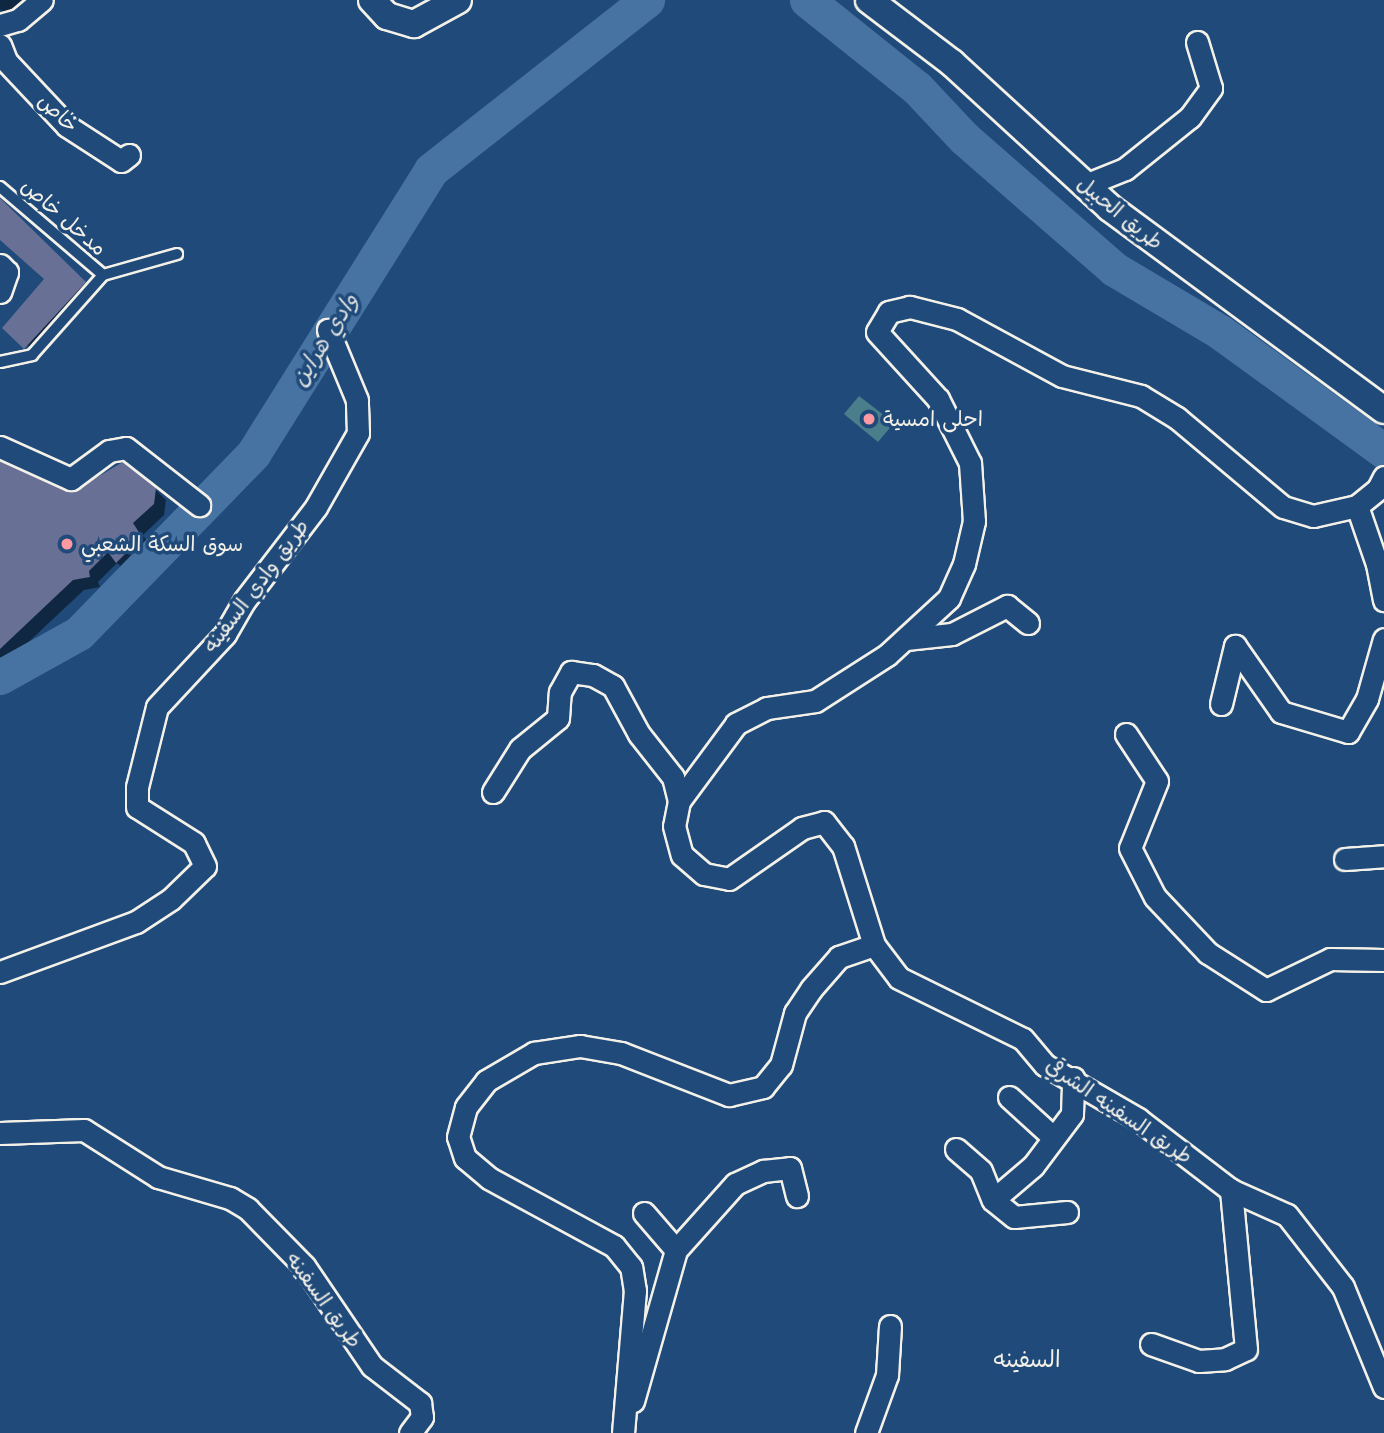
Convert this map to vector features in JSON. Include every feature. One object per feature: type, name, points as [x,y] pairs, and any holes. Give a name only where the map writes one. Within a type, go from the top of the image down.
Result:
[{"type":"street","points":[[0,26],[18,20],[42,0]]},
{"type":"street","points":[[372,0],[387,16],[414,24],[458,0]]},
{"type":"street","name":"طريق الحبيل","points":[[869,0],[952,63],[1085,185],[1156,243],[1384,410]]},
{"type":"street","points":[[1085,185],[1125,169],[1190,117],[1211,88],[1197,42]]},
{"type":"street","name":"خاص","points":[[0,45],[6,61],[67,125],[121,161],[129,155]]},
{"type":"street","points":[[0,265],[7,272],[0,292]]},
{"type":"street","points":[[679,801],[736,724],[767,708],[815,701],[906,639],[948,598],[954,587],[974,521],[975,492],[970,463],[937,399],[877,332],[889,312],[910,307],[957,318],[1062,376],[1141,396],[1177,418],[1283,508],[1313,516],[1357,506],[1378,489],[1384,477]]},
{"type":"street","name":"طريق وادي السفينه","points":[[0,972],[136,922],[171,899],[205,866],[194,843],[137,807],[137,787],[157,707],[225,634],[244,601],[316,507],[358,433],[357,400],[328,330]]},
{"type":"street","points":[[0,447],[71,479],[109,451],[125,448],[199,505]]},
{"type":"street","points":[[1357,506],[1377,564],[1384,600]]},
{"type":"street","points":[[906,639],[952,634],[1007,606],[1028,623]]},
{"type":"street","points":[[1221,704],[1235,646],[1281,712],[1348,732],[1367,699],[1384,639]]},
{"type":"street","points":[[493,792],[520,749],[558,718],[560,692],[571,672],[593,675],[613,686],[639,734],[673,777],[679,801]]},
{"type":"street","points":[[1126,734],[1157,781],[1130,848],[1155,897],[1208,953],[1266,990],[1330,959],[1384,960]]},
{"type":"street","name":"طريق السفينه الشرقي","points":[[679,801],[674,826],[682,855],[704,874],[729,878],[802,828],[824,822],[843,846],[874,945],[899,978],[1023,1039],[1045,1065],[1073,1078],[1166,1138],[1231,1190],[1287,1215],[1343,1287],[1384,1387]]},
{"type":"street","points":[[1345,859],[1384,856]]},
{"type":"street","points":[[623,1433],[635,1290],[631,1267],[614,1246],[489,1178],[465,1158],[458,1137],[466,1107],[486,1081],[534,1053],[580,1046],[621,1053],[729,1095],[763,1087],[780,1065],[795,1013],[811,989],[839,957],[874,945]]},
{"type":"street","points":[[993,1200],[1033,1166],[1072,1114],[1073,1078]]},
{"type":"street","points":[[1009,1097],[1053,1137]]},
{"type":"street","name":"طريق السفينه","points":[[0,1133],[84,1130],[159,1177],[230,1198],[248,1209],[304,1266],[372,1366],[420,1403],[422,1416],[410,1433]]},
{"type":"street","points":[[956,1149],[981,1171],[993,1200],[1014,1217],[1067,1212]]},
{"type":"street","points":[[623,1433],[676,1250],[735,1184],[763,1171],[790,1168],[797,1195]]},
{"type":"street","points":[[1151,1344],[1199,1361],[1225,1359],[1246,1349],[1231,1190]]},
{"type":"street","points":[[644,1213],[676,1250]]},
{"type":"street","points":[[866,1433],[887,1375],[890,1326]]},
{"type":"lane","name":"مدخل خاص","points":[[0,187],[103,275]]},
{"type":"lane","name":"مدخل خاص","points":[[0,362],[32,355],[103,275],[177,254]]},
{"type":"green space","name":"احلى امسية","points":[[859,396],[894,423],[878,442],[844,414]]},
{"type":"building","points":[[0,198],[86,282],[24,349],[2,328],[44,279],[0,240]]},
{"type":"building","name":"سوق السكة الشعبي","points":[[0,461],[72,492],[123,462],[156,488],[154,504],[133,523],[142,537],[116,563],[108,552],[89,571],[90,577],[73,580],[0,649]]},
{"type":"waterway","name":"وادي هراين","points":[[0,677],[79,633],[253,454],[431,170],[647,0]]},
{"type":"waterway","points":[[807,0],[917,88],[964,138],[1114,269],[1220,332],[1384,451]]},
{"type":"place","name":"احلى امسية","points":[[869,419]]},
{"type":"place","name":"سوق السكة الشعبي","points":[[67,544]]},
{"type":"district","name":"السفينه","points":[[1027,1360]]}]
